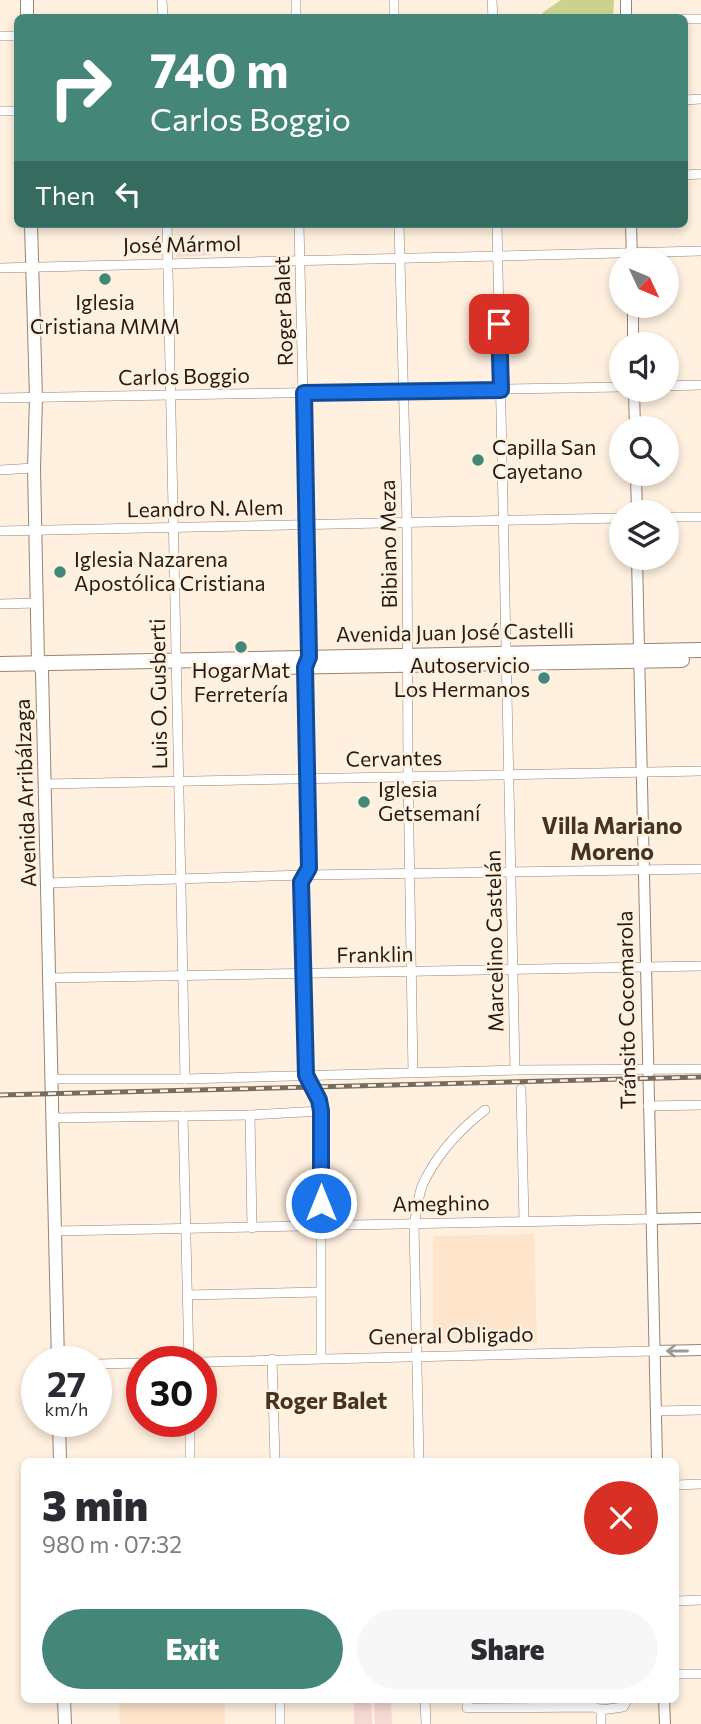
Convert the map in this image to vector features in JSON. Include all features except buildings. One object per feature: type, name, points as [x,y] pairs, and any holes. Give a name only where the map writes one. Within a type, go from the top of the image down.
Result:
[{"type":"main road","name":"Avenida Arribálzaga","points":[[31,228],[36,398],[35,530],[46,784],[58,1346]]},
{"type":"main road","name":"Avenida Juan José Castelli","points":[[638,656],[701,650]]},
{"type":"main road","name":"Avenida Juan José Castelli","points":[[0,664],[40,667],[638,656],[701,660]]},
{"type":"main road","name":"Avenida Juan José Castelli","points":[[0,672],[40,667]]},
{"type":"main road","points":[[59,1437],[60,1458]]},
{"type":"main road","points":[[64,1703],[65,1724]]},
{"type":"street","name":"Luis O. Gusberti","points":[[167,228],[185,1079]]},
{"type":"street","name":"Roger Balet","points":[[299,228],[307,525],[309,868],[301,882],[302,973],[306,1075],[319,1100],[321,1111],[320,1357]]},
{"type":"street","name":"Bibiano Meza","points":[[399,228],[407,523],[413,1073]]},
{"type":"street","name":"Marcelino Castelán","points":[[497,228],[515,1070]]},
{"type":"street","points":[[631,228],[632,248]]},
{"type":"street","name":"José Mármol","points":[[679,253],[701,251]]},
{"type":"street","name":"José Mármol","points":[[0,268],[497,255],[609,257]]},
{"type":"street","points":[[679,386],[701,385]]},
{"type":"street","name":"Carlos Boggio","points":[[0,398],[609,387]]},
{"type":"street","points":[[0,470],[34,468]]},
{"type":"street","name":"Leandro N. Alem","points":[[0,531],[609,517]]},
{"type":"street","points":[[679,517],[701,517]]},
{"type":"street","name":"Tránsito Cocomarola","points":[[637,570],[657,1458]]},
{"type":"street","points":[[0,604],[37,603]]},
{"type":"street","name":"Cervantes","points":[[46,784],[701,771]]},
{"type":"street","points":[[48,883],[305,875],[701,869]]},
{"type":"street","name":"Franklin","points":[[49,978],[701,966]]},
{"type":"street","points":[[52,1079],[701,1069]]},
{"type":"street","points":[[521,1089],[523,1221]]},
{"type":"street","points":[[648,1106],[701,1105]]},
{"type":"street","points":[[419,1458],[414,1224],[421,1188],[451,1140],[485,1110]]},
{"type":"street","points":[[52,1118],[250,1115],[321,1111]]},
{"type":"street","points":[[250,1115],[253,1228]]},
{"type":"street","points":[[183,1116],[189,1346]]},
{"type":"street","name":"Ameghino","points":[[55,1231],[701,1218]]},
{"type":"street","points":[[187,1295],[320,1292]]},
{"type":"street","name":"General Obligado","points":[[217,1361],[701,1350]]},
{"type":"street","points":[[272,1359],[275,1458]]},
{"type":"street","points":[[657,1411],[701,1410]]},
{"type":"street","points":[[190,1437],[190,1458]]},
{"type":"street","points":[[679,1485],[701,1484]]},
{"type":"street","points":[[679,1601],[701,1601]]},
{"type":"street","points":[[679,1674],[701,1674]]},
{"type":"street","points":[[280,1703],[280,1724]]},
{"type":"street","points":[[425,1703],[426,1724]]},
{"type":"street","points":[[467,1704],[625,1703]]},
{"type":"street","points":[[664,1703],[665,1724]]},
{"type":"street","points":[[596,1705],[601,1724]]},
{"type":"shaded area","points":[[561,0],[614,0],[613,14],[542,13]]},
{"type":"shaded area","points":[[211,242],[211,255],[176,257],[176,244]]},
{"type":"shaded area","points":[[534,1234],[537,1343],[433,1343],[433,1236]]},
{"type":"shaded area","points":[[119,1703],[225,1703],[225,1724],[120,1724]]},
{"type":"shaded area","points":[[354,1703],[371,1703],[372,1724],[354,1724]]},
{"type":"shaded area","points":[[374,1703],[391,1703],[392,1724],[375,1724]]},
{"type":"railway","points":[[0,1095],[701,1077]]},
{"type":"place","name":"Iglesia Cristiana MMM","points":[[105,279]]},
{"type":"place","name":"Capilla San Cayetano","points":[[478,460]]},
{"type":"place","name":"Iglesia Nazarena Apostólica Cristiana","points":[[60,572]]},
{"type":"place","name":"HogarMat Ferretería","points":[[241,647]]},
{"type":"place","name":"Autoservicio Los Hermanos","points":[[544,678]]},
{"type":"place","name":"Iglesia Getsemaní","points":[[364,802]]},
{"type":"district","name":"Villa Mariano Moreno","points":[[612,839]]},
{"type":"district","name":"Roger Balet","points":[[326,1401]]},
{"type":"route","points":[[321,1203],[321,1111],[319,1100],[306,1075],[302,973],[301,882],[309,868],[305,667],[309,657],[304,393],[501,390],[499,324]]}]
